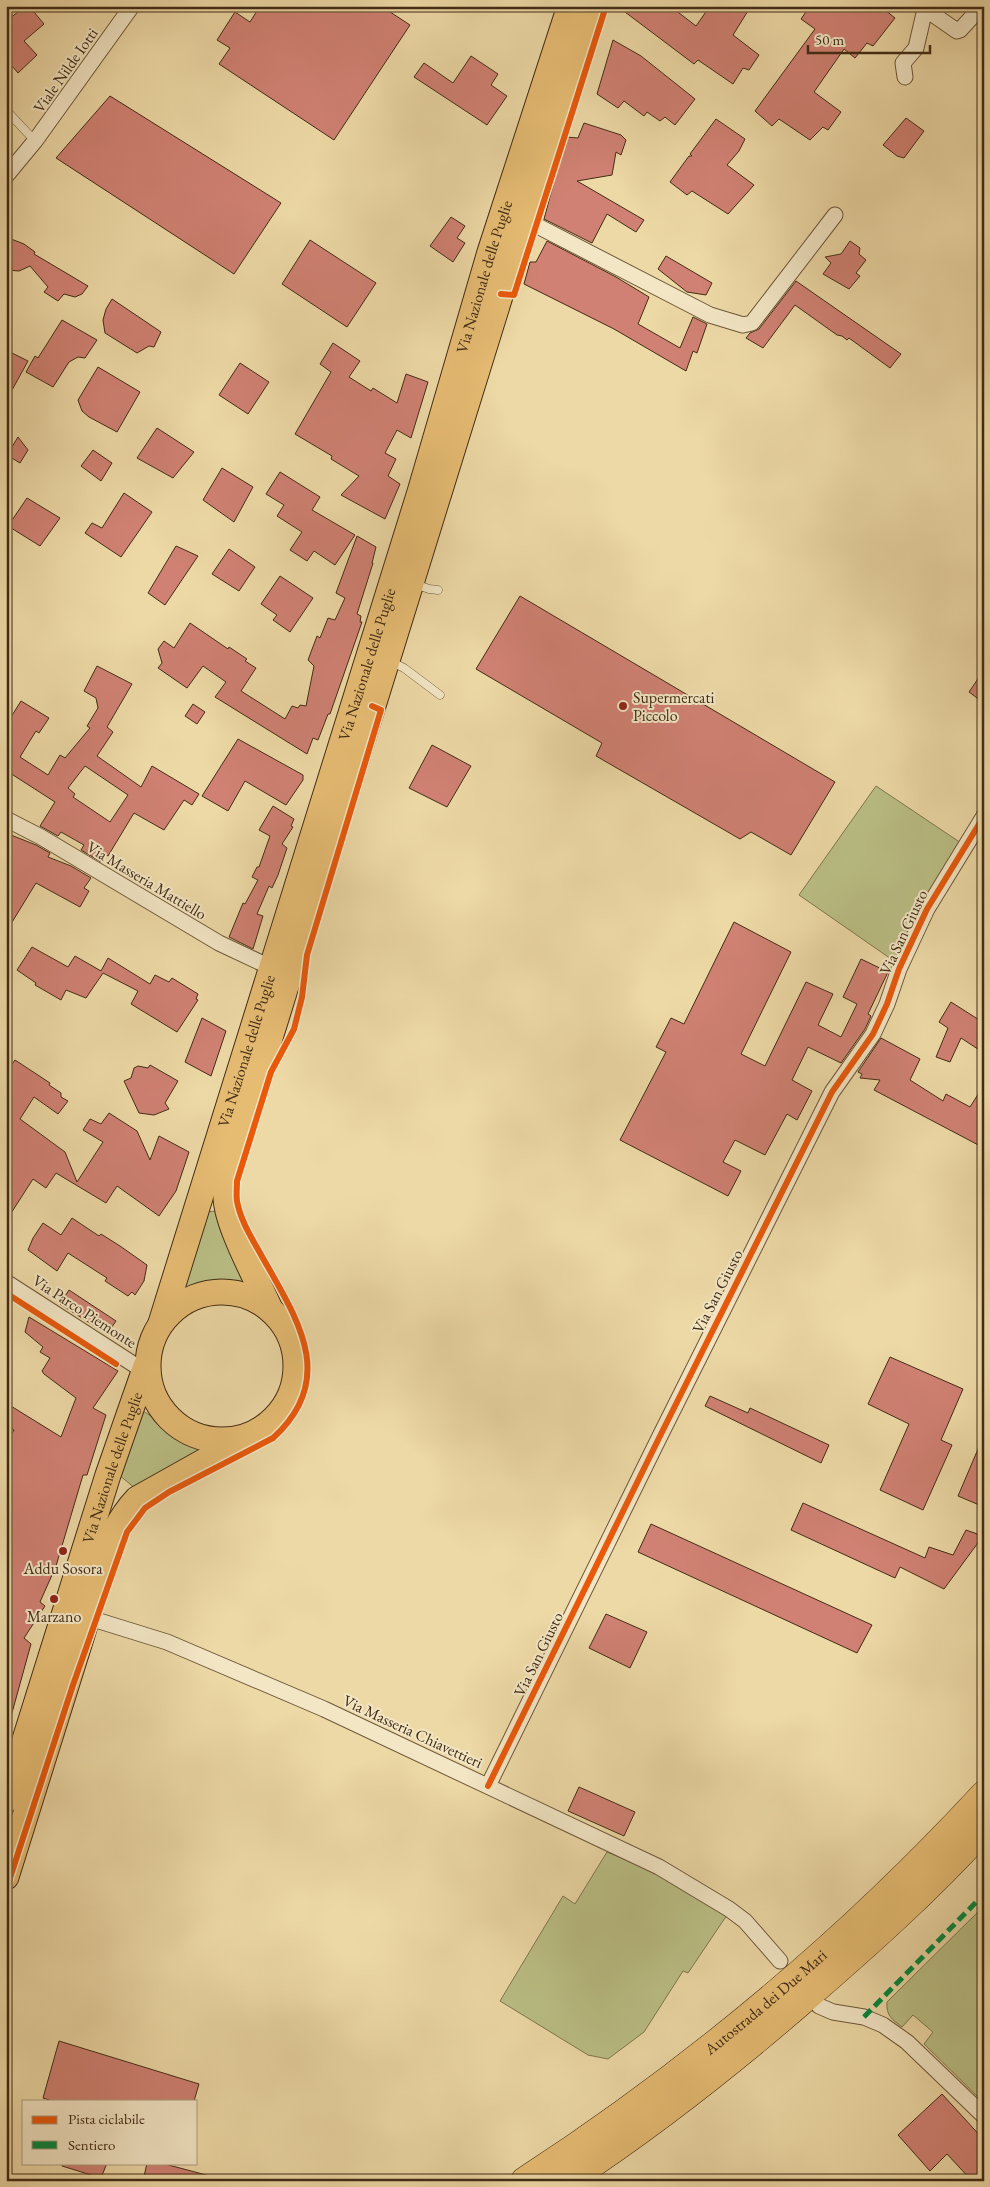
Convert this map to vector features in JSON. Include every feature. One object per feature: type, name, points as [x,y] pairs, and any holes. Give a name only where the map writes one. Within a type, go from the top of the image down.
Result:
[{"type":"highway","name":"Autostrada dei Due Mari","points":[[525,2181],[632,2108],[770,1998],[901,1881],[984,1795]]},
{"type":"highway","name":"Autostrada dei Due Mari","points":[[566,2181],[708,2078],[785,2015],[858,1952],[984,1828]]},
{"type":"main road","name":"Via Nazionale delle Puglie","points":[[6,1800],[108,1475],[145,1369],[150,1343],[161,1322],[420,492],[490,252],[570,6]]},
{"type":"main road","name":"Via Nazionale delle Puglie","points":[[270,1309],[234,1230],[226,1197],[230,1162],[590,6]]},
{"type":"main road","name":"Via Nazionale delle Puglie","points":[[6,1877],[86,1622],[98,1577],[115,1528],[126,1510],[136,1500],[170,1479],[262,1429],[280,1413],[292,1393],[297,1370],[295,1347],[286,1326],[270,1309],[249,1296],[225,1292],[201,1295],[180,1306],[161,1322]]},
{"type":"main road","name":"Via Nazionale delle Puglie","points":[[145,1369],[162,1409],[178,1425],[197,1436],[220,1440],[242,1438],[262,1429]]},
{"type":"street","name":"Viale Nilde Iotti","points":[[6,176],[35,141],[132,6]]},
{"type":"street","points":[[905,77],[903,63],[916,48],[923,8],[956,31],[960,30],[982,6]]},
{"type":"street","points":[[524,219],[710,315],[743,325],[752,323],[835,215]]},
{"type":"street","name":"Via San Giusto","points":[[488,1786],[663,1429],[832,1092],[873,1034],[887,1004],[898,969],[927,909],[984,816]]},
{"type":"street","name":"Via Masseria Mattiello","points":[[6,819],[41,837],[218,943],[272,968]]},
{"type":"street","name":"Via Parco Piemonte","points":[[6,1282],[145,1369]]},
{"type":"street","name":"Via Masseria Chiavettieri","points":[[86,1622],[96,1620],[167,1642],[324,1709],[659,1868],[745,1921],[780,1961]]},
{"type":"street","points":[[819,2006],[833,2012],[864,2017],[883,2025],[907,2042],[984,2116]]},
{"type":"lane","points":[[6,110],[35,141]]},
{"type":"lane","points":[[410,583],[438,590]]},
{"type":"lane","points":[[386,659],[404,668],[440,695]]},
{"type":"green space","points":[[876,786],[961,843],[894,961],[799,895]]},
{"type":"green space","points":[[220,1211],[256,1292],[236,1287],[216,1286],[196,1290],[177,1299],[200,1212]]},
{"type":"green space","points":[[140,1409],[183,1437],[208,1447],[137,1490],[118,1474]]},
{"type":"green space","points":[[607,1852],[649,1869],[727,1915],[688,1973],[683,1971],[644,2032],[608,2059],[588,2055],[500,2001],[563,1896],[575,1904]]},
{"type":"green space","points":[[984,1906],[984,2093],[978,2097],[924,2044],[933,2032],[913,2015],[902,2027],[889,2014],[887,2002]]},
{"type":"building","points":[[26,6],[29,6],[44,24],[24,41],[37,55],[18,73],[6,59],[6,21]]},
{"type":"building","points":[[260,6],[381,6],[410,25],[334,140],[219,64],[230,48],[217,40],[235,12],[250,22]]},
{"type":"building","points":[[617,6],[670,6],[696,26],[710,6],[751,6],[733,35],[759,55],[749,70],[743,68],[733,84],[698,60],[694,64]]},
{"type":"building","points":[[810,6],[880,6],[895,18],[873,46],[867,43],[855,58],[844,49],[814,92],[841,112],[828,130],[823,127],[810,140],[779,119],[772,126],[755,111],[815,29],[801,19]]},
{"type":"building","points":[[613,40],[641,56],[695,99],[675,125],[665,117],[660,121],[647,112],[644,116],[624,101],[618,108],[597,94]]},
{"type":"building","points":[[471,56],[498,74],[491,85],[507,96],[487,125],[414,77],[424,63],[453,83]]},
{"type":"building","points":[[110,96],[281,203],[234,274],[56,158]]},
{"type":"building","points":[[906,118],[924,131],[904,158],[897,156],[883,145]]},
{"type":"building","points":[[716,119],[745,139],[739,151],[727,165],[754,185],[728,214],[692,191],[687,195],[670,182],[689,156],[692,156],[690,154]]},
{"type":"building","points":[[584,123],[621,135],[626,140],[621,155],[616,152],[612,175],[577,181],[644,220],[636,232],[607,214],[592,243],[544,219],[566,137],[578,138]]},
{"type":"building","points":[[451,217],[465,226],[457,238],[465,243],[453,262],[430,246]]},
{"type":"building","points":[[6,237],[24,244],[35,252],[34,254],[88,286],[82,294],[75,297],[64,294],[58,301],[44,292],[48,287],[30,266],[19,271],[6,270]]},
{"type":"building","points":[[310,240],[376,283],[347,327],[282,284]]},
{"type":"building","points":[[547,241],[616,277],[649,297],[638,324],[680,348],[693,317],[707,324],[697,353],[693,351],[686,371],[614,329],[524,284],[530,262],[536,262]]},
{"type":"building","points":[[850,241],[860,248],[859,254],[866,260],[856,273],[860,276],[849,289],[823,274],[831,263],[825,257],[841,254]]},
{"type":"building","points":[[666,256],[712,283],[706,295],[687,292],[658,269]]},
{"type":"building","points":[[796,281],[901,354],[890,368],[849,338],[847,340],[837,335],[795,305],[763,348],[746,338],[750,333],[759,329]]},
{"type":"building","points":[[112,299],[161,332],[154,347],[149,346],[137,353],[105,333],[103,320],[106,309]]},
{"type":"building","points":[[62,320],[97,340],[85,358],[78,357],[69,362],[53,387],[26,372],[35,356],[38,358]]},
{"type":"building","points":[[333,343],[360,361],[349,377],[371,391],[373,388],[397,403],[406,374],[428,382],[411,438],[397,430],[385,453],[396,459],[388,476],[400,484],[385,519],[341,495],[359,476],[331,459],[332,456],[295,434],[331,372],[320,364]]},
{"type":"building","points":[[6,350],[28,361],[6,401]]},
{"type":"building","points":[[240,363],[269,382],[248,414],[219,395]]},
{"type":"building","points":[[98,367],[140,392],[117,432],[89,417],[82,411],[78,400]]},
{"type":"building","points":[[157,428],[194,452],[173,478],[137,458]]},
{"type":"building","points":[[18,437],[28,450],[20,463],[7,455]]},
{"type":"building","points":[[93,450],[112,463],[101,481],[81,466]]},
{"type":"building","points":[[222,468],[253,487],[234,522],[203,500]]},
{"type":"building","points":[[280,472],[320,497],[312,510],[355,535],[335,565],[314,551],[307,561],[290,550],[302,532],[277,516],[284,505],[266,494]]},
{"type":"building","points":[[124,493],[152,512],[121,557],[85,533],[92,523],[102,528]]},
{"type":"building","points":[[27,498],[60,518],[40,546],[8,526]]},
{"type":"building","points":[[357,536],[376,547],[357,614],[361,616],[360,622],[362,622],[330,714],[328,714],[318,740],[313,738],[307,754],[215,697],[226,682],[203,666],[187,688],[158,668],[162,663],[158,649],[164,641],[174,648],[190,623],[228,649],[229,647],[247,659],[245,661],[256,668],[241,691],[285,719],[292,706],[298,708],[300,705],[306,706],[314,666],[308,660],[317,636],[320,638],[328,618],[335,620],[345,598],[336,593]]},
{"type":"building","points":[[176,546],[198,556],[165,605],[148,593]]},
{"type":"building","points":[[229,549],[255,567],[239,591],[212,574]]},
{"type":"building","points":[[280,576],[313,598],[290,632],[273,620],[277,615],[261,604]]},
{"type":"building","name":"Supermercati Piccolo","points":[[520,596],[835,782],[791,855],[751,832],[740,839],[596,756],[602,743],[476,669]]},
{"type":"building","points":[[97,666],[132,684],[107,727],[113,732],[97,756],[141,787],[152,766],[199,794],[192,805],[184,800],[164,830],[134,813],[108,856],[106,855],[101,862],[81,850],[84,845],[61,832],[58,836],[40,826],[55,802],[10,773],[6,778],[6,725],[21,701],[49,718],[39,733],[36,731],[20,757],[48,775],[60,755],[65,758],[90,728],[87,726],[98,708],[96,698],[84,691]],"holes":[[[85,766],[128,795],[110,822],[73,797],[75,794],[68,788]]]},
{"type":"building","points":[[984,670],[984,703],[969,692]]},
{"type":"building","points":[[193,704],[205,712],[197,724],[185,716]]},
{"type":"building","points":[[238,739],[303,775],[303,780],[286,805],[245,781],[228,811],[202,796]]},
{"type":"building","points":[[432,745],[471,766],[447,807],[409,788]]},
{"type":"building","points":[[273,806],[294,819],[291,826],[293,827],[282,844],[287,848],[278,875],[272,888],[269,886],[257,914],[263,916],[253,949],[229,937],[243,903],[245,904],[258,880],[252,877],[257,867],[259,867],[270,836],[259,830]]},
{"type":"building","points":[[6,833],[36,845],[50,853],[48,857],[71,866],[91,878],[84,888],[89,891],[80,907],[36,883],[6,932]]},
{"type":"building","points":[[734,922],[791,952],[741,1054],[765,1066],[806,982],[833,994],[818,1025],[841,1037],[857,1004],[843,997],[861,959],[888,972],[868,1014],[871,1016],[865,1029],[841,1063],[808,1047],[792,1080],[812,1091],[797,1120],[787,1114],[765,1155],[735,1140],[723,1162],[741,1171],[728,1196],[620,1140],[666,1052],[656,1047],[671,1018],[684,1024]]},
{"type":"building","points":[[32,947],[68,967],[75,956],[101,971],[108,958],[150,984],[155,975],[169,982],[172,978],[198,994],[196,999],[198,1000],[177,1032],[131,1004],[138,991],[103,973],[86,998],[66,990],[61,1000],[35,985],[36,983],[17,970]]},
{"type":"building","points":[[951,1002],[984,1023],[984,1053],[961,1038],[950,1062],[936,1057],[948,1028],[939,1022]]},
{"type":"building","points":[[202,1018],[226,1031],[211,1076],[185,1062]]},
{"type":"building","points":[[881,1038],[920,1059],[910,1080],[943,1101],[946,1094],[970,1107],[984,1085],[984,1148],[874,1090],[880,1080],[860,1078],[862,1074],[858,1072]]},
{"type":"building","points":[[15,1060],[50,1083],[49,1085],[61,1093],[61,1097],[68,1101],[58,1114],[34,1097],[20,1119],[65,1152],[77,1182],[103,1142],[83,1130],[90,1119],[101,1124],[109,1113],[137,1131],[150,1160],[159,1136],[189,1152],[176,1191],[159,1216],[117,1186],[106,1203],[56,1173],[46,1188],[33,1179],[6,1221],[6,1072]]},
{"type":"building","points":[[150,1065],[178,1081],[165,1103],[169,1109],[154,1115],[139,1113],[124,1081],[131,1078],[134,1068],[138,1066],[148,1068]]},
{"type":"building","points":[[72,1218],[99,1236],[101,1234],[147,1265],[144,1281],[135,1295],[132,1292],[128,1296],[105,1281],[107,1278],[68,1253],[57,1271],[28,1250],[43,1223],[61,1235]]},
{"type":"building","points":[[69,1290],[116,1321],[107,1334],[60,1304]]},
{"type":"building","points":[[29,1317],[118,1371],[93,1408],[106,1415],[87,1475],[83,1475],[56,1566],[40,1602],[45,1606],[24,1638],[31,1644],[10,1720],[6,1719],[6,1526],[12,1518],[6,1513],[6,1443],[14,1430],[6,1425],[6,1403],[61,1437],[76,1398],[42,1371],[50,1358],[40,1352],[43,1347],[25,1332]]},
{"type":"building","points":[[890,1357],[963,1389],[941,1440],[952,1445],[923,1510],[880,1490],[909,1424],[868,1404]]},
{"type":"building","points":[[710,1396],[748,1413],[750,1408],[829,1445],[821,1463],[705,1406]]},
{"type":"building","points":[[984,1435],[984,1507],[958,1496]]},
{"type":"building","points":[[803,1503],[925,1558],[929,1547],[953,1555],[966,1530],[983,1536],[944,1589],[900,1567],[895,1578],[791,1530]]},
{"type":"building","points":[[651,1524],[872,1625],[857,1653],[638,1552]]},
{"type":"building","points":[[606,1614],[647,1632],[630,1668],[589,1648]]},
{"type":"building","points":[[579,1787],[635,1812],[624,1836],[568,1811]]},
{"type":"building","points":[[59,2041],[199,2084],[194,2100],[49,2100],[43,2098]]},
{"type":"building","points":[[942,2094],[984,2140],[984,2181],[972,2181],[947,2154],[930,2171],[898,2135]]},
{"type":"building","points":[[63,2164],[107,2164],[101,2178],[62,2166]]},
{"type":"building","points":[[147,2164],[165,2164],[210,2176],[210,2181],[143,2181]]},
{"type":"marked path","points":[[864,2017],[984,1894]]},
{"type":"cycle path","points":[[501,294],[514,295],[606,6]]},
{"type":"cycle path","points":[[6,1890],[73,1685],[127,1532],[145,1508],[169,1492],[273,1438],[293,1415],[304,1392],[308,1369],[305,1346],[286,1300],[243,1221],[238,1208],[237,1181],[271,1072],[294,1029],[302,997],[307,955],[381,710],[372,706]]},
{"type":"cycle path","points":[[488,1786],[832,1092],[873,1034],[887,1004],[899,969],[927,909],[984,816]]},
{"type":"cycle path","points":[[6,1293],[116,1364]]},
{"type":"place","name":"Supermercati Piccolo","points":[[623,706]]},
{"type":"place","name":"Addu Sosora","points":[[63,1551]]},
{"type":"place","name":"Marzano","points":[[54,1599]]}]
